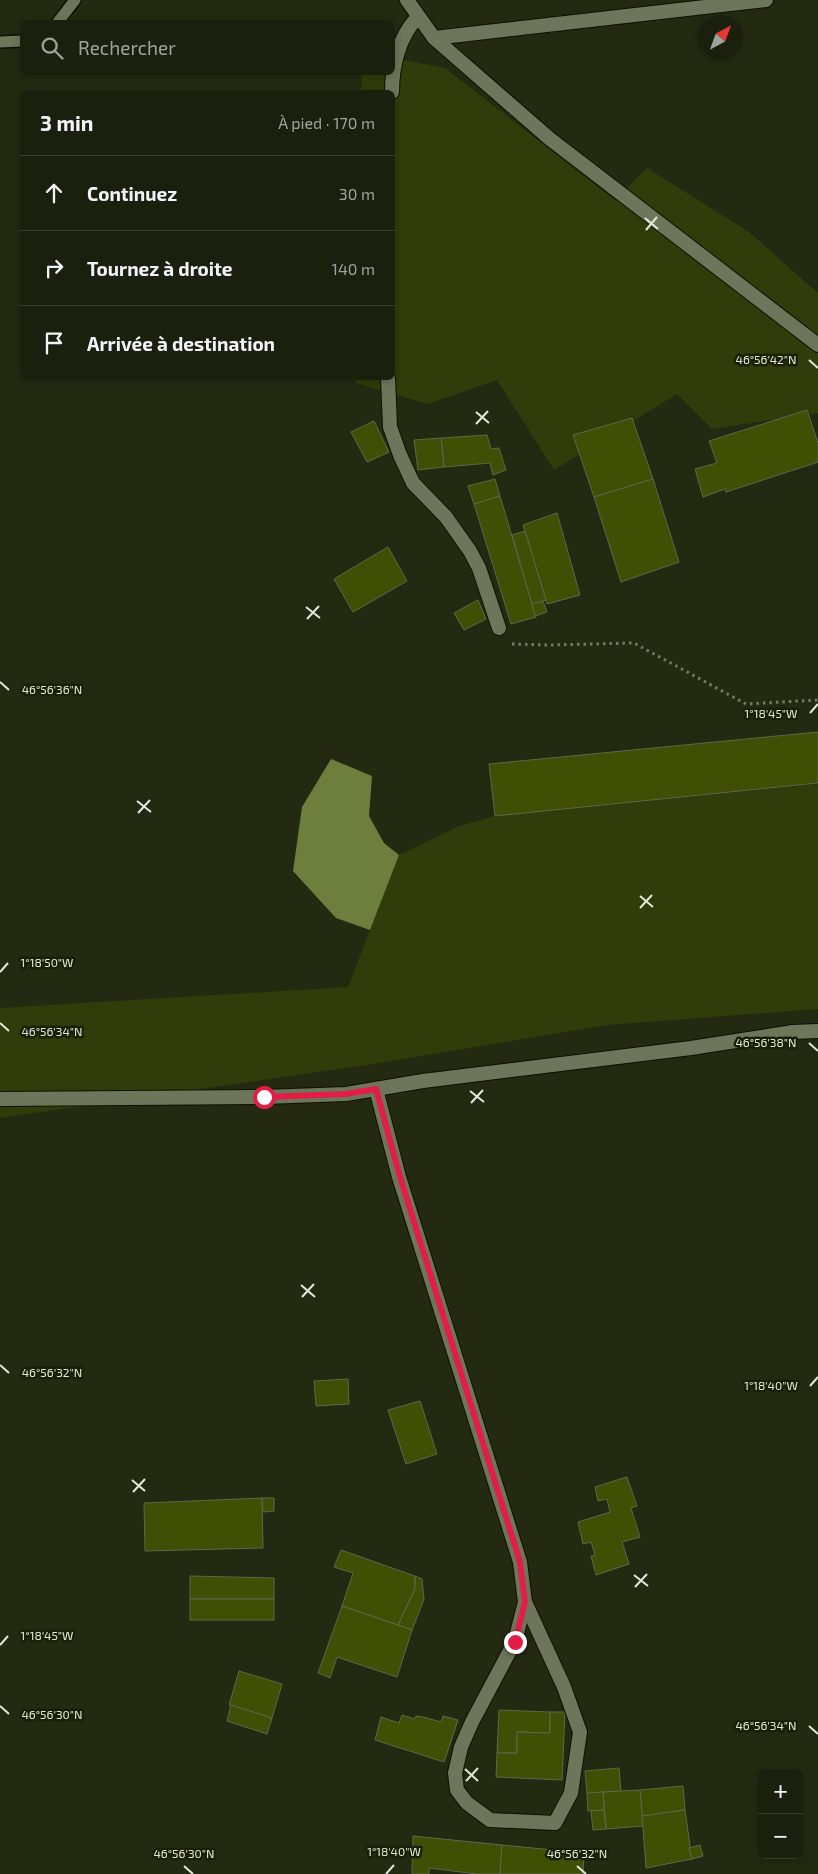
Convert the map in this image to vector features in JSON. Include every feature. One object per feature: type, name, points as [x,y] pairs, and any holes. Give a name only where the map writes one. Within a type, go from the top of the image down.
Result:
[{"type":"street","points":[[407,0],[434,38],[550,139],[818,345]]},
{"type":"street","points":[[434,38],[766,0]]},
{"type":"street","points":[[395,69],[402,41],[409,27],[418,17]]},
{"type":"street","points":[[392,90],[394,75]]},
{"type":"street","points":[[388,380],[390,427],[400,455],[413,483],[446,516],[470,551],[479,568],[499,628]]},
{"type":"street","points":[[0,1099],[264,1097],[346,1094],[423,1081],[691,1048],[793,1032],[818,1031]]},
{"type":"street","points":[[376,1089],[400,1177],[520,1562],[525,1602],[564,1687],[580,1732],[571,1793],[555,1823],[490,1820],[467,1803],[457,1790],[455,1773],[461,1747],[472,1722],[515,1642],[525,1602]]},
{"type":"lane","points":[[60,20],[75,0]]},
{"type":"lane","points":[[0,42],[20,41]]},
{"type":"path","points":[[499,628],[512,644],[549,645],[634,642],[746,704],[818,700]]},
{"type":"shaded area","points":[[395,58],[445,68],[615,200],[647,168],[749,232],[818,293],[818,413],[712,429],[677,394],[554,470],[497,380],[428,404],[356,383],[356,380],[395,380],[395,90],[361,90],[362,75],[395,75]]},
{"type":"shaded area","points":[[331,759],[372,776],[369,816],[384,843],[399,855],[370,930],[336,918],[293,871],[302,807]]},
{"type":"shaded area","points":[[818,784],[818,1009],[608,1025],[373,1064],[0,1118],[0,1008],[348,987],[399,855],[459,826],[495,816]]},
{"type":"building","points":[[807,410],[818,443],[818,462],[726,492],[725,489],[703,497],[695,469],[717,463],[709,441]]},
{"type":"building","points":[[632,418],[653,479],[594,497],[573,435]]},
{"type":"building","points":[[374,421],[389,452],[367,462],[351,432]]},
{"type":"building","points":[[487,435],[491,449],[499,448],[506,470],[493,475],[490,463],[444,467],[441,438]]},
{"type":"building","points":[[441,438],[444,467],[418,470],[414,440]]},
{"type":"building","points":[[495,479],[500,496],[474,504],[468,486]]},
{"type":"building","points":[[653,479],[679,562],[621,582],[594,497]]},
{"type":"building","points":[[500,496],[536,617],[511,624],[474,504]]},
{"type":"building","points":[[557,513],[580,595],[547,604],[523,525]]},
{"type":"building","points":[[525,531],[546,600],[532,604],[512,535]]},
{"type":"building","points":[[388,547],[407,581],[353,612],[334,579]]},
{"type":"building","points":[[478,600],[486,619],[464,630],[454,613]]},
{"type":"building","points":[[543,601],[547,612],[535,616],[532,604]]},
{"type":"building","points":[[818,732],[818,783],[495,816],[489,764]]},
{"type":"building","points":[[348,1379],[349,1404],[316,1406],[314,1381]]},
{"type":"building","points":[[420,1401],[437,1454],[406,1464],[388,1410]]},
{"type":"building","points":[[627,1477],[637,1506],[631,1508],[640,1537],[622,1542],[629,1564],[596,1575],[591,1556],[595,1555],[591,1542],[583,1544],[578,1522],[610,1512],[607,1499],[598,1501],[595,1487]]},
{"type":"building","points":[[262,1498],[274,1498],[274,1511],[263,1512]]},
{"type":"building","points":[[262,1498],[263,1548],[145,1551],[144,1503]]},
{"type":"building","points":[[341,1550],[415,1576],[415,1589],[398,1625],[342,1606],[353,1573],[334,1567]]},
{"type":"building","points":[[190,1576],[274,1578],[274,1599],[190,1599]]},
{"type":"building","points":[[415,1576],[422,1579],[424,1599],[412,1630],[398,1625],[415,1589]]},
{"type":"building","points":[[190,1599],[274,1599],[274,1620],[190,1620]]},
{"type":"building","points":[[342,1606],[412,1630],[397,1677],[337,1657],[330,1678],[318,1673]]},
{"type":"building","points":[[239,1671],[282,1684],[272,1718],[229,1705]]},
{"type":"building","points":[[231,1705],[272,1718],[267,1734],[227,1721]]},
{"type":"building","points":[[499,1710],[550,1712],[550,1733],[517,1732],[517,1753],[497,1753]]},
{"type":"building","points":[[550,1712],[565,1712],[562,1780],[496,1777],[497,1753],[517,1753],[517,1732],[550,1733]]},
{"type":"building","points":[[402,1715],[415,1719],[416,1716],[423,1717],[441,1722],[443,1716],[458,1720],[444,1762],[375,1740],[381,1717],[399,1723]]},
{"type":"building","points":[[619,1768],[621,1791],[587,1793],[585,1771]]},
{"type":"building","points":[[683,1786],[685,1810],[642,1816],[640,1790]]},
{"type":"building","points":[[640,1790],[643,1826],[606,1829],[603,1792]]},
{"type":"building","points":[[603,1792],[604,1810],[588,1811],[587,1793]]},
{"type":"building","points":[[604,1810],[606,1829],[593,1830],[591,1811]]},
{"type":"building","points":[[685,1810],[692,1859],[646,1868],[642,1816]]},
{"type":"building","points":[[413,1836],[502,1845],[500,1874],[477,1874],[429,1868],[429,1874],[412,1874]]},
{"type":"building","points":[[502,1845],[584,1853],[583,1874],[500,1874]]},
{"type":"building","points":[[700,1845],[703,1856],[692,1859],[689,1848]]},
{"type":"route","points":[[264,1097],[346,1094],[376,1089],[400,1177],[520,1562],[525,1602],[515,1642]]}]
